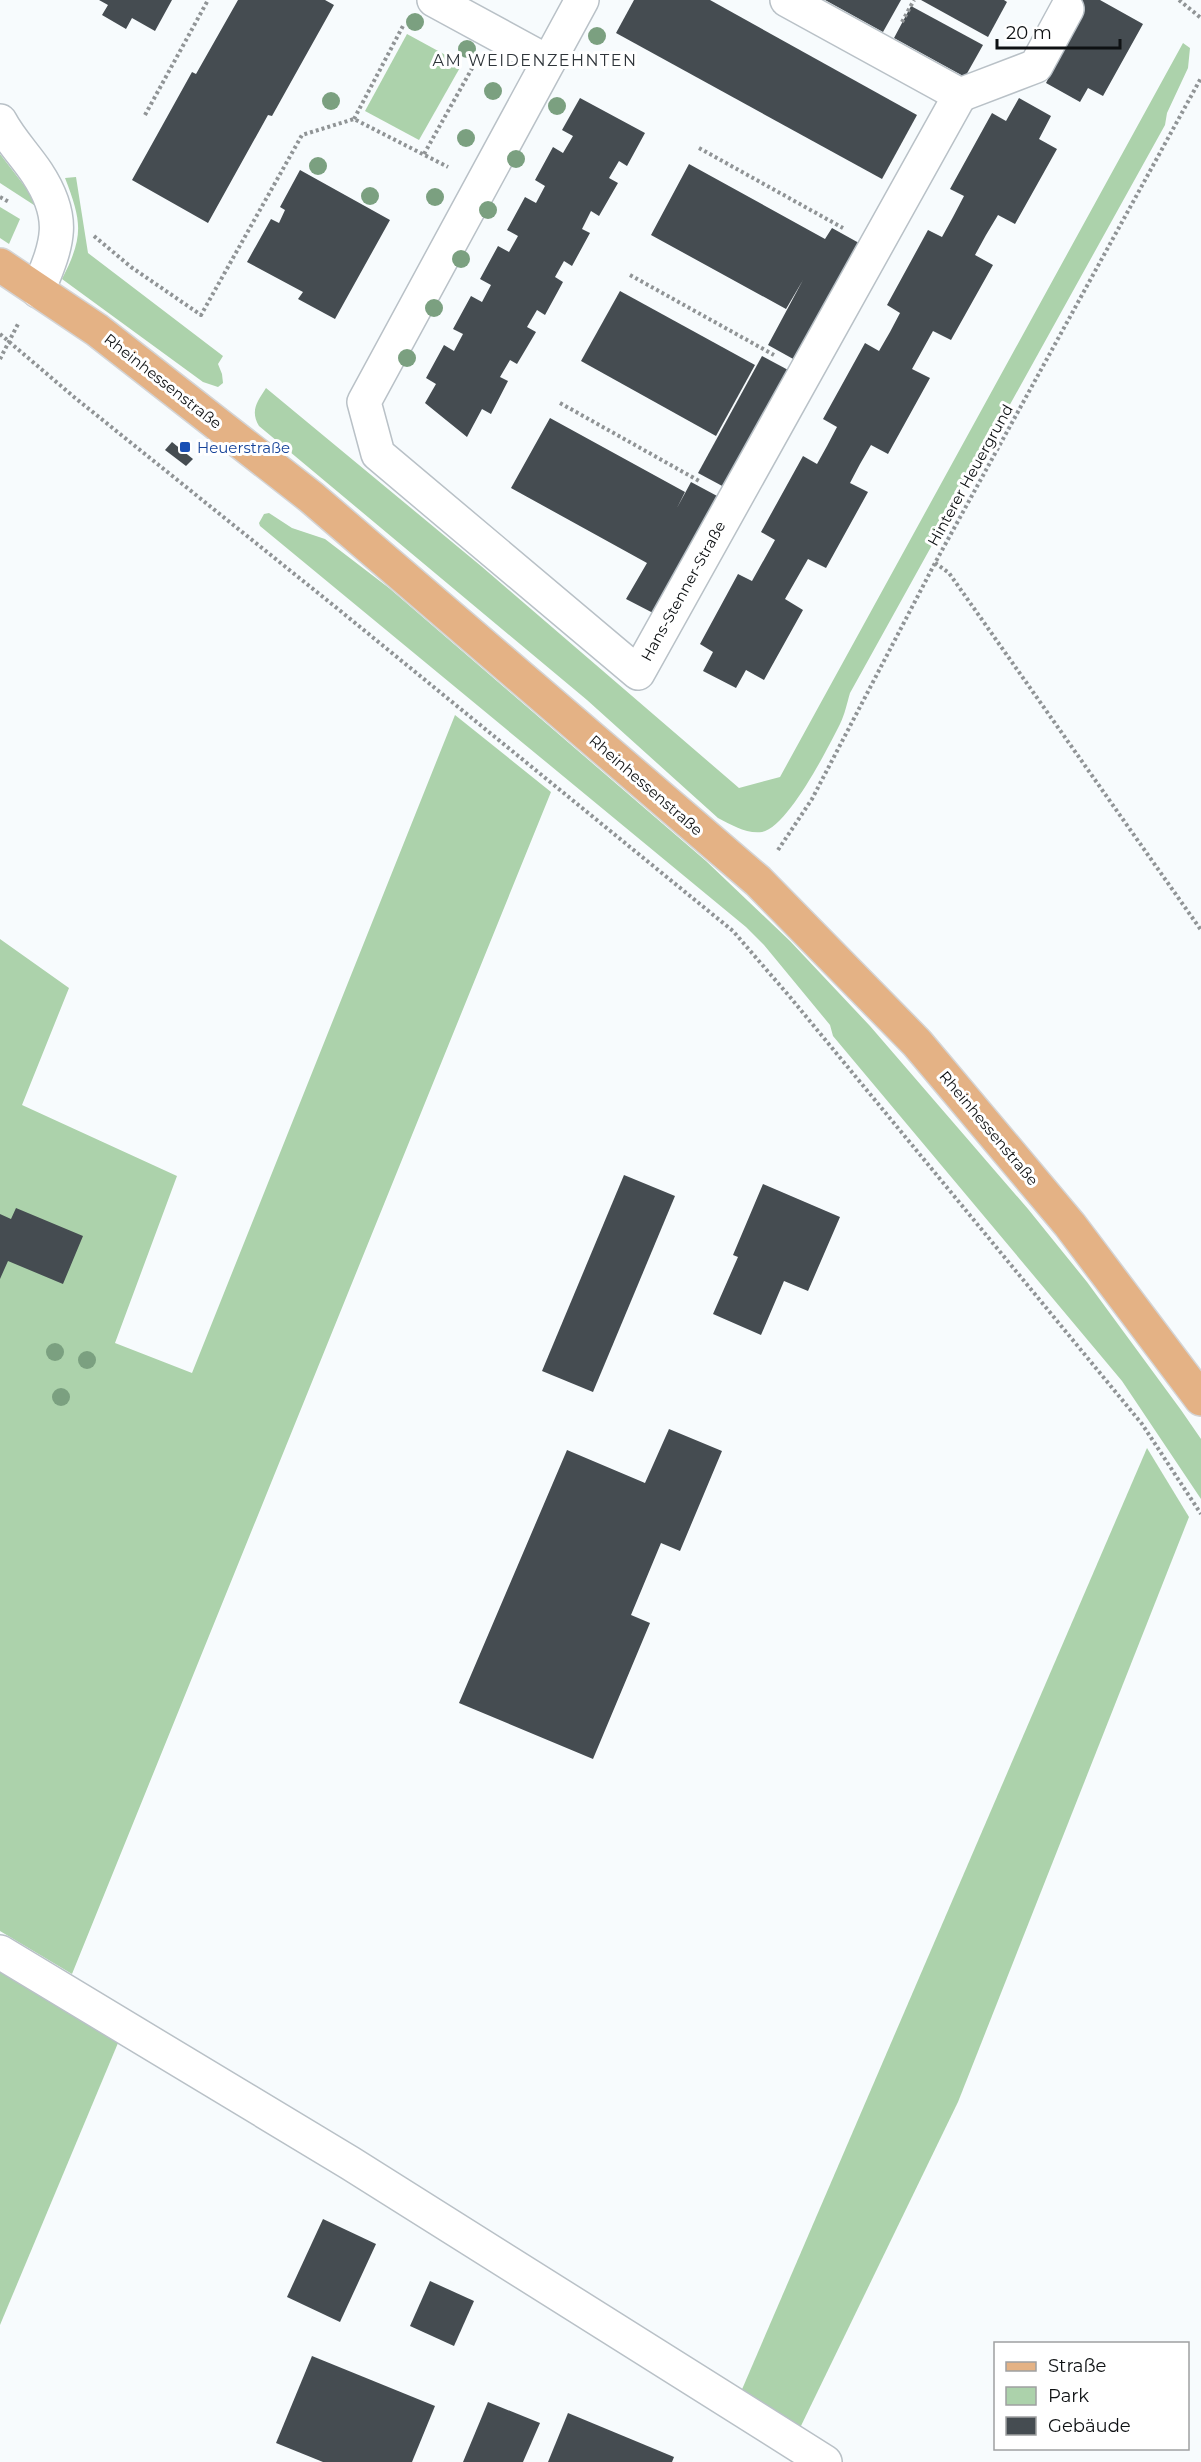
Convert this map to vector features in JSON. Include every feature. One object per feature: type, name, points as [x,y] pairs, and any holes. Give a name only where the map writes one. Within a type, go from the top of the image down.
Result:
[{"type":"main road","name":"Rheinhessenstraße","points":[[0,265],[97,330],[311,497],[758,881],[917,1043],[1070,1225],[1201,1400]]},
{"type":"street","points":[[434,0],[548,62]]},
{"type":"street","name":"Hans-Stenner-Straße","points":[[582,0],[364,402],[378,454],[638,673],[960,95]]},
{"type":"street","points":[[786,0],[960,95],[1036,66],[1067,9]]},
{"type":"street","points":[[0,121],[38,174],[53,206],[58,231],[38,291]]},
{"type":"street","points":[[0,1952],[350,2163],[825,2462]]},
{"type":"path","points":[[145,115],[208,0]]},
{"type":"path","points":[[1179,0],[1201,18]]},
{"type":"path","points":[[354,119],[407,20]]},
{"type":"path","points":[[424,154],[492,32]]},
{"type":"path","name":"Hinterer Heuergrund","points":[[758,881],[812,799],[935,563],[1201,78]]},
{"type":"path","points":[[92,234],[131,267],[201,315],[302,135],[354,119],[482,185]]},
{"type":"path","points":[[699,148],[876,247]]},
{"type":"path","points":[[630,275],[805,373]]},
{"type":"path","points":[[0,334],[83,404],[733,931],[1142,1424],[1201,1514]]},
{"type":"path","points":[[560,403],[734,501]]},
{"type":"path","points":[[935,563],[949,573],[1201,930]]},
{"type":"green space","points":[[407,34],[462,64],[419,140],[365,111]]},
{"type":"green space","points":[[1183,43],[1190,48],[1188,68],[1167,113],[1165,125],[850,693],[842,720],[817,767],[795,802],[772,827],[762,832],[745,830],[718,818],[587,700],[259,426],[256,421],[256,407],[266,388],[481,566],[739,788],[780,777]]},
{"type":"green space","points":[[0,154],[33,197],[37,207],[0,183]]},
{"type":"green space","points":[[76,177],[88,253],[223,356],[218,364],[223,383],[218,387],[203,382],[62,279],[74,251],[78,229],[75,206],[65,178]]},
{"type":"green space","points":[[0,207],[20,219],[9,244],[0,238]]},
{"type":"green space","points":[[269,513],[292,528],[325,539],[389,588],[706,861],[790,941],[870,1026],[1028,1209],[1087,1282],[1201,1439],[1201,1499],[1122,1381],[833,1036],[830,1025],[764,945],[746,927],[260,526],[259,523],[264,514]]},
{"type":"green space","points":[[455,715],[551,792],[72,1974],[0,1931],[0,939],[69,988],[22,1105],[177,1176],[115,1343],[192,1373]]},
{"type":"green space","points":[[1147,1448],[1189,1517],[958,2102],[799,2430],[740,2394]]},
{"type":"green space","points":[[0,1971],[118,2043],[0,2325]]},
{"type":"building","points":[[99,0],[172,0],[155,31],[132,18],[126,29],[102,15],[108,5]]},
{"type":"building","points":[[238,0],[325,0],[334,5],[272,116],[268,115],[208,223],[132,180],[192,72],[196,74]]},
{"type":"building","points":[[634,0],[710,0],[917,115],[882,179],[616,33]]},
{"type":"building","points":[[825,0],[901,0],[883,32]]},
{"type":"building","points":[[921,0],[1004,0],[1007,2],[988,37]]},
{"type":"building","points":[[1062,0],[1100,0],[1143,24],[1103,96],[1088,88],[1080,102],[1046,83],[1053,69]]},
{"type":"building","points":[[911,6],[983,45],[965,77],[894,38]]},
{"type":"building","points":[[580,98],[645,133],[627,166],[619,161],[609,178],[618,183],[599,216],[591,211],[582,229],[590,233],[572,266],[564,261],[555,277],[563,282],[545,315],[537,310],[527,327],[536,332],[517,364],[510,360],[500,377],[508,381],[491,414],[482,409],[467,437],[425,403],[436,384],[426,378],[444,345],[454,351],[463,334],[453,329],[471,296],[482,302],[491,285],[480,279],[498,246],[509,252],[518,236],[507,230],[525,197],[536,203],[545,186],[535,180],[553,147],[563,153],[573,136],[562,130]]},
{"type":"building","points":[[1019,98],[1051,116],[1039,139],[1057,149],[1015,224],[998,215],[986,235],[975,255],[993,265],[951,340],[933,331],[912,369],[930,378],[888,454],[871,445],[860,464],[850,483],[868,492],[826,568],[808,559],[785,599],[803,610],[764,680],[746,670],[736,688],[703,671],[713,652],[700,644],[738,574],[752,581],[775,540],[761,532],[803,456],[817,464],[827,446],[837,427],[823,419],[865,343],[879,351],[890,332],[900,313],[887,305],[928,230],[942,237],[953,217],[964,196],[950,189],[992,113],[1006,121]]},
{"type":"building","points":[[689,164],[825,239],[832,228],[859,243],[795,360],[768,345],[803,280],[786,309],[651,235]]},
{"type":"building","points":[[300,170],[390,220],[335,319],[298,299],[303,292],[247,262],[271,219],[279,223],[285,210],[280,207]]},
{"type":"building","points":[[620,291],[755,365],[716,436],[581,361]]},
{"type":"building","points":[[762,356],[790,371],[726,488],[698,473]]},
{"type":"building","points":[[550,418],[685,492],[677,508],[691,482],[719,497],[655,614],[626,599],[647,563],[511,488]]},
{"type":"building","points":[[172,442],[193,459],[186,466],[165,450]]},
{"type":"building","points":[[624,1175],[675,1196],[593,1392],[542,1371]]},
{"type":"building","points":[[763,1184],[840,1217],[808,1291],[784,1281],[761,1335],[713,1314],[738,1257],[733,1255]]},
{"type":"building","points":[[16,1208],[83,1236],[63,1284],[8,1261],[0,1279],[0,1214],[11,1219]]},
{"type":"building","points":[[669,1429],[722,1451],[680,1551],[661,1543],[631,1615],[650,1623],[593,1759],[459,1703],[567,1450],[645,1483]]},
{"type":"building","points":[[323,2219],[376,2244],[340,2322],[287,2297]]},
{"type":"building","points":[[430,2281],[474,2301],[454,2346],[410,2326]]},
{"type":"building","points":[[312,2356],[435,2406],[412,2462],[323,2462],[276,2443]]},
{"type":"building","points":[[488,2402],[540,2423],[523,2462],[463,2462]]},
{"type":"building","points":[[568,2413],[674,2457],[672,2462],[548,2462]]},
{"type":"place","name":"Heuerstraße","points":[[185,447]]},
{"type":"district","name":"AM WEIDENZEHNTEN","points":[[535,60]]}]
